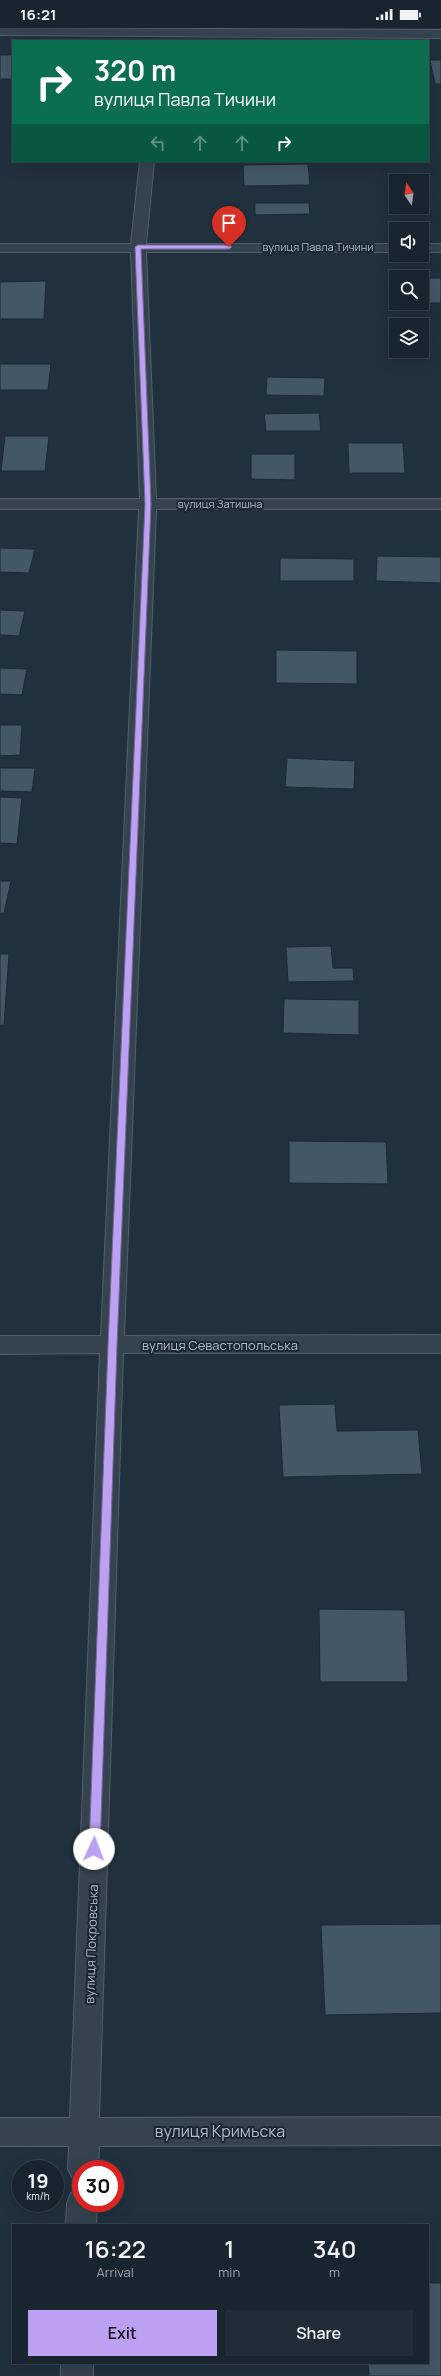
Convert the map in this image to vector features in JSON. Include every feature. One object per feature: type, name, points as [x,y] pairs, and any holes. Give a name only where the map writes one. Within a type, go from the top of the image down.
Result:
[{"type":"street","points":[[0,31],[160,34],[441,34]]},
{"type":"street","name":"вулиця Покровська","points":[[83,2160],[112,1346],[148,504],[138,247],[147,162]]},
{"type":"street","name":"вулиця Павла Тичини","points":[[0,248],[389,248]]},
{"type":"street","points":[[429,248],[441,248]]},
{"type":"street","name":"вулиця Затишна","points":[[0,504],[441,504]]},
{"type":"street","name":"вулиця Севастопольська","points":[[0,1345],[112,1346],[441,1344]]},
{"type":"street","name":"вулиця Кримьска","points":[[0,2132],[441,2131]]},
{"type":"street","points":[[81,2224],[82,2212]]},
{"type":"street","points":[[77,2364],[77,2376]]},
{"type":"building","points":[[0,55],[12,55],[12,79],[0,79]]},
{"type":"building","points":[[430,60],[441,60],[441,84],[435,84]]},
{"type":"building","points":[[308,164],[310,185],[244,186],[243,165]]},
{"type":"building","points":[[255,203],[309,203],[310,214],[255,215]]},
{"type":"building","points":[[429,278],[441,278],[441,303],[429,303]]},
{"type":"building","points":[[46,281],[44,319],[0,319],[0,282]]},
{"type":"building","points":[[0,364],[51,364],[48,390],[0,390]]},
{"type":"building","points":[[267,377],[325,378],[324,396],[266,395]]},
{"type":"building","points":[[319,413],[321,431],[266,431],[264,414]]},
{"type":"building","points":[[5,436],[49,436],[45,471],[1,471]]},
{"type":"building","points":[[348,443],[403,443],[405,473],[349,473]]},
{"type":"building","points":[[251,454],[295,454],[295,480],[251,479]]},
{"type":"building","points":[[0,548],[35,549],[29,573],[0,572]]},
{"type":"building","points":[[377,556],[441,557],[441,583],[376,581]]},
{"type":"building","points":[[280,558],[354,559],[354,581],[280,581]]},
{"type":"building","points":[[0,610],[25,611],[19,636],[0,635]]},
{"type":"building","points":[[276,650],[357,651],[357,684],[276,683]]},
{"type":"building","points":[[0,668],[27,669],[22,695],[0,694]]},
{"type":"building","points":[[0,725],[22,725],[20,755],[0,756]]},
{"type":"building","points":[[287,758],[355,761],[354,789],[285,787]]},
{"type":"building","points":[[0,768],[35,768],[32,792],[0,791]]},
{"type":"building","points":[[0,797],[22,798],[17,844],[0,843]]},
{"type":"building","points":[[0,881],[11,881],[4,913],[0,913]]},
{"type":"building","points":[[331,946],[333,968],[353,968],[354,981],[288,982],[286,947]]},
{"type":"building","points":[[0,954],[9,954],[4,1025],[0,1025]]},
{"type":"building","points":[[284,999],[359,1000],[359,1035],[283,1033]]},
{"type":"building","points":[[289,1141],[386,1142],[388,1184],[289,1183]]},
{"type":"building","points":[[335,1404],[337,1431],[418,1430],[422,1474],[283,1477],[279,1405]]},
{"type":"building","points":[[319,1609],[405,1610],[408,1682],[320,1682]]},
{"type":"building","points":[[441,1924],[441,2013],[325,2015],[321,1925]]},
{"type":"building","points":[[429,2283],[441,2283],[441,2376],[369,2376],[368,2364],[429,2364]]},
{"type":"route","points":[[94,1849],[112,1346],[148,504],[138,247],[229,247]]}]
